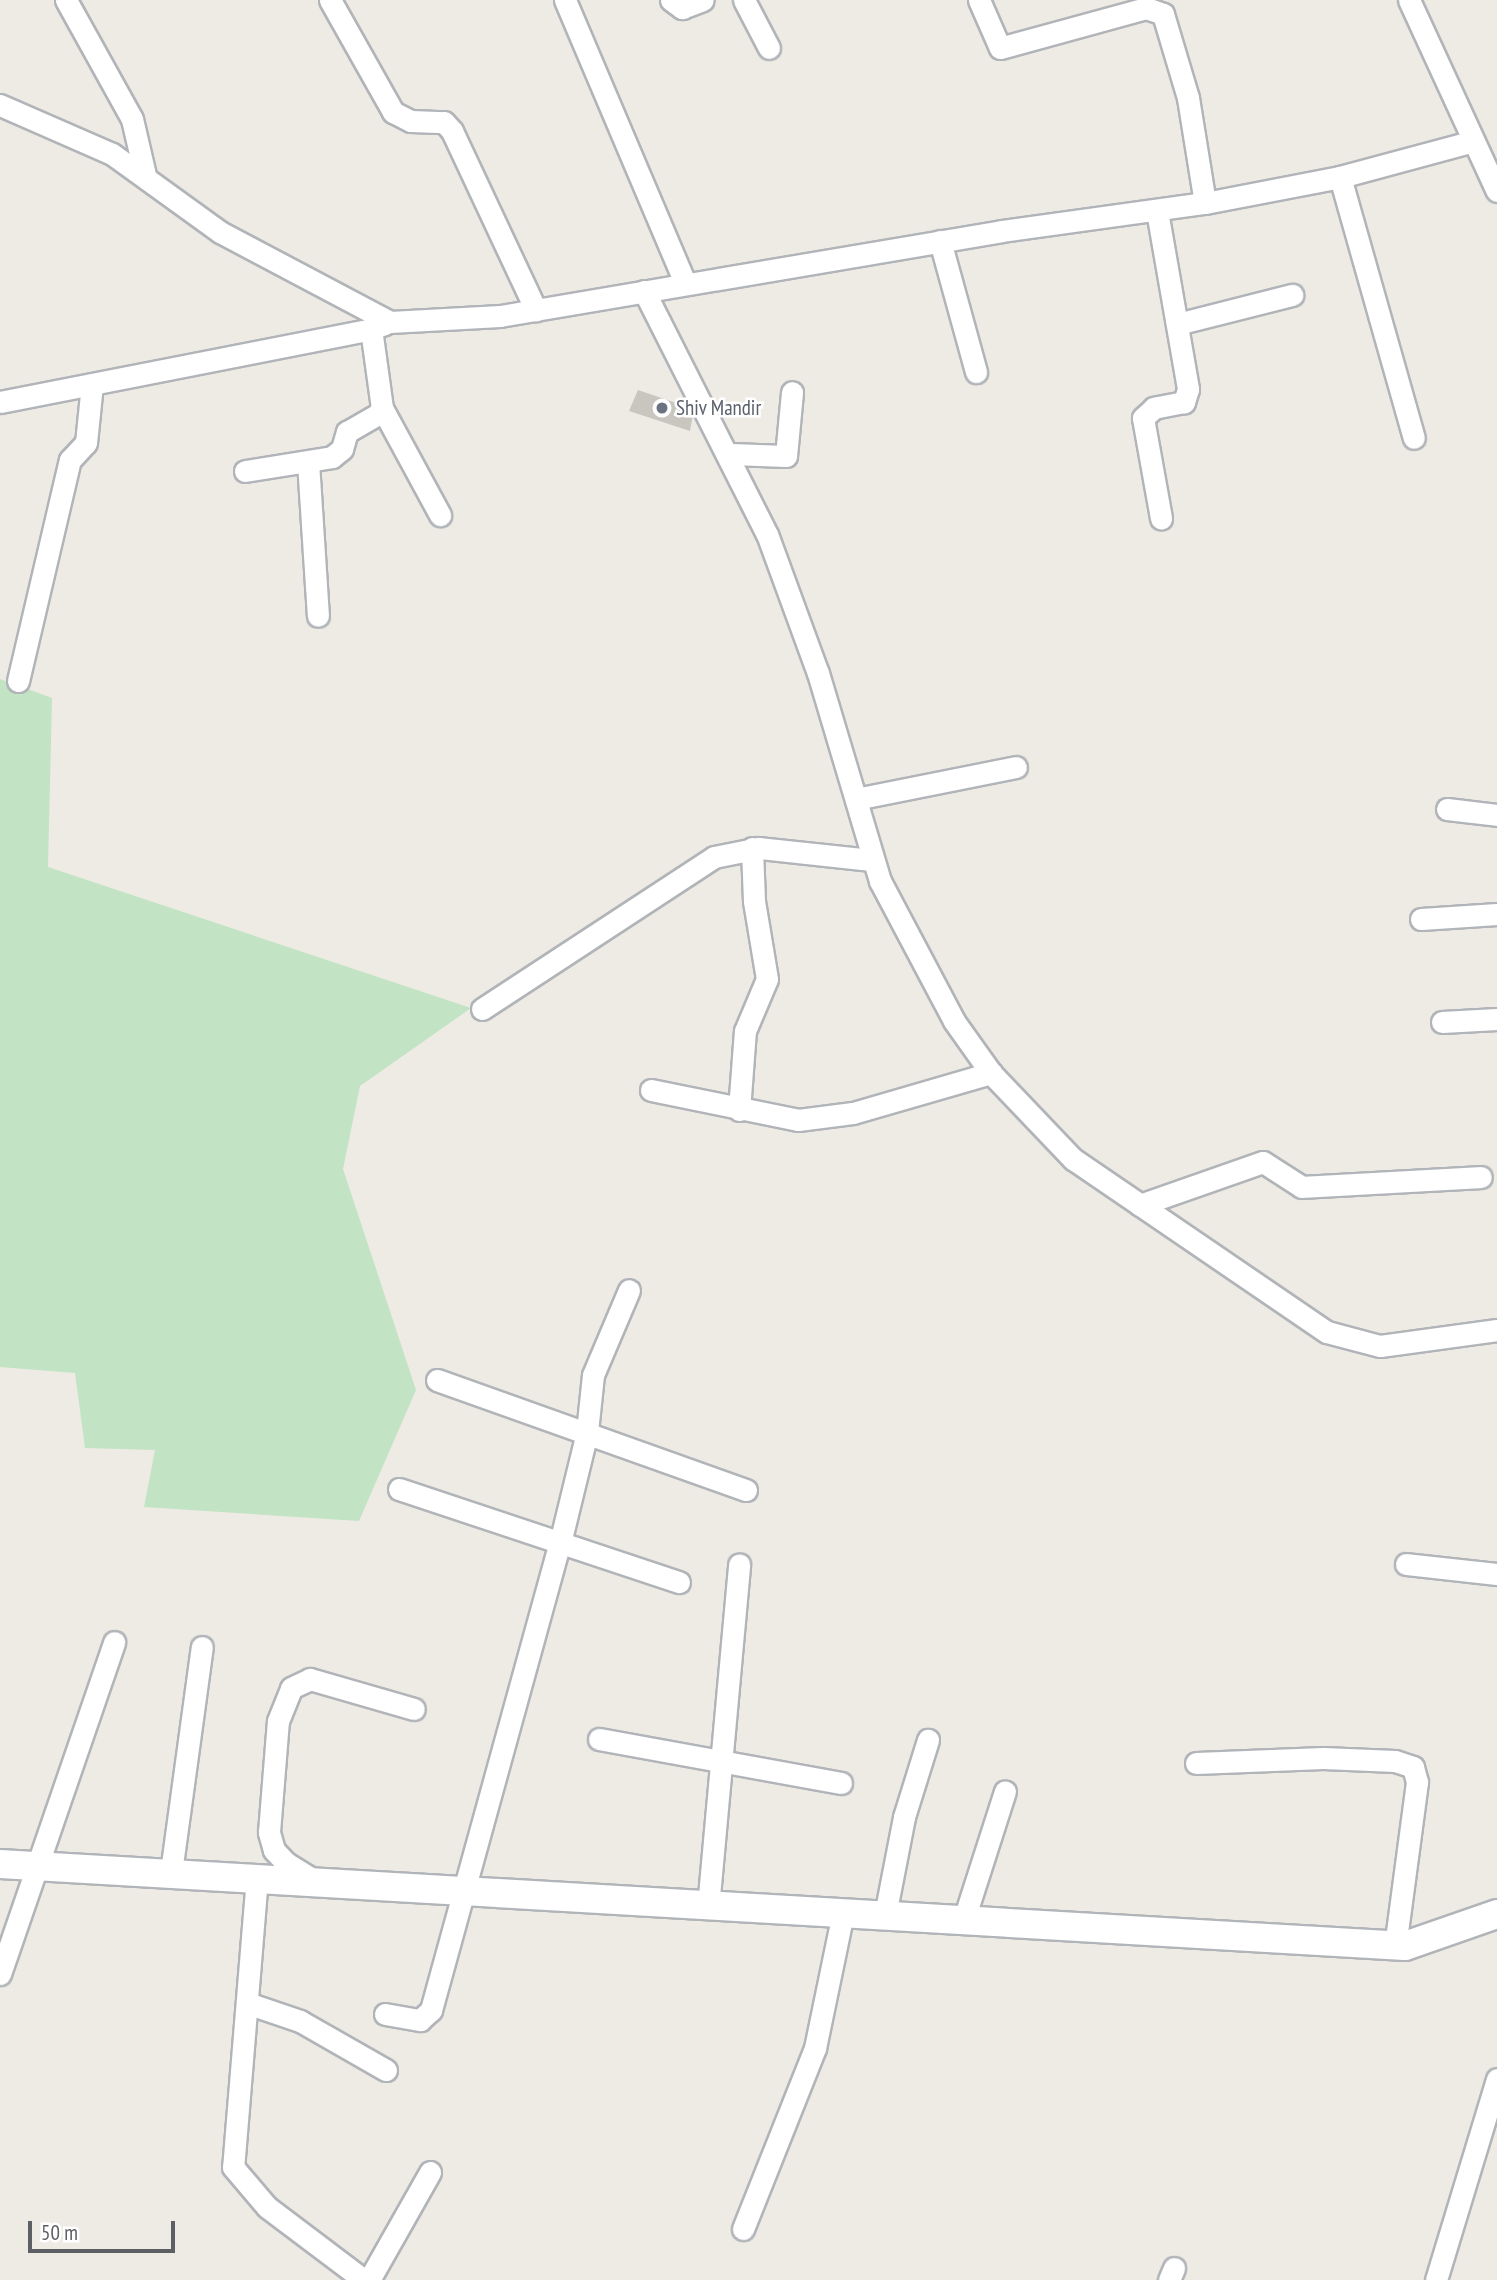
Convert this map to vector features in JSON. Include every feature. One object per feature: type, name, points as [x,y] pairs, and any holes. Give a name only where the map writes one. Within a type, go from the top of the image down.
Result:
[{"type":"street","points":[[66,0],[132,119],[145,175]]},
{"type":"street","points":[[330,0],[393,112],[411,121],[444,122],[452,131],[537,310]]},
{"type":"street","points":[[565,0],[685,283]]},
{"type":"street","points":[[671,0],[682,8],[702,0]]},
{"type":"street","points":[[744,0],[769,48]]},
{"type":"street","points":[[979,0],[1000,48],[1146,8],[1163,13],[1188,98],[1205,203]]},
{"type":"street","points":[[1409,0],[1497,191]]},
{"type":"street","points":[[0,105],[75,134],[145,175],[220,232],[381,326]]},
{"type":"street","points":[[0,402],[381,326],[537,310],[940,241],[1205,203],[1339,177],[1473,141]]},
{"type":"street","points":[[1339,177],[1414,439]]},
{"type":"street","points":[[1157,211],[1188,397],[1147,410],[1143,418],[1161,518]]},
{"type":"street","points":[[940,241],[976,372]]},
{"type":"street","points":[[644,291],[730,454],[780,569],[856,799],[872,860],[917,955],[991,1073],[1073,1159],[1311,1323],[1355,1342],[1397,1344],[1497,1330]]},
{"type":"street","points":[[1177,324],[1292,295]]},
{"type":"street","points":[[381,326],[382,408],[440,515]]},
{"type":"street","points":[[18,681],[70,460],[86,443],[92,384]]},
{"type":"street","points":[[730,454],[786,456],[792,392]]},
{"type":"street","points":[[245,471],[308,462],[339,453],[346,432],[382,408]]},
{"type":"street","points":[[308,462],[318,617]]},
{"type":"street","points":[[856,799],[1016,767]]},
{"type":"street","points":[[1447,809],[1497,815]]},
{"type":"street","points":[[481,1009],[714,857],[752,848],[872,860]]},
{"type":"street","points":[[739,1110],[745,1031],[767,979],[754,901],[752,848]]},
{"type":"street","points":[[1421,919],[1497,914]]},
{"type":"street","points":[[1442,1022],[1497,1019]]},
{"type":"street","points":[[651,1090],[739,1110],[799,1120],[853,1113],[991,1073]]},
{"type":"street","points":[[1140,1205],[1263,1162],[1302,1187],[1481,1177]]},
{"type":"street","points":[[385,2014],[419,2020],[431,2010],[460,1888],[560,1543],[587,1432],[593,1375],[629,1290]]},
{"type":"street","points":[[437,1380],[746,1490]]},
{"type":"street","points":[[399,1489],[679,1581]]},
{"type":"street","points":[[708,1907],[725,1760],[739,1564]]},
{"type":"street","points":[[1406,1564],[1497,1574]]},
{"type":"street","points":[[0,1974],[40,1866],[114,1642]]},
{"type":"street","points":[[171,1872],[202,1647]]},
{"type":"street","points":[[312,1879],[280,1856],[269,1832],[278,1721],[291,1688],[310,1679],[414,1709]]},
{"type":"street","points":[[599,1739],[841,1783]]},
{"type":"street","points":[[885,1915],[904,1816],[928,1740]]},
{"type":"street","points":[[1196,1763],[1323,1758],[1395,1761],[1413,1767],[1417,1782],[1395,1946]]},
{"type":"street","points":[[964,1919],[1005,1791]]},
{"type":"street","points":[[0,1864],[312,1879],[708,1907],[964,1919],[1395,1946],[1428,1942],[1497,1914]]},
{"type":"street","points":[[257,1877],[233,2167],[267,2207],[367,2280],[430,2172]]},
{"type":"street","points":[[743,2229],[815,2048],[843,1913]]},
{"type":"street","points":[[247,2003],[300,2021],[386,2070]]},
{"type":"street","points":[[1436,2280],[1490,2132],[1497,2079]]},
{"type":"green space","points":[[0,679],[52,698],[48,867],[471,1008],[360,1086],[343,1169],[416,1390],[359,1521],[144,1507],[155,1450],[85,1448],[75,1373],[0,1367]]},
{"type":"building","points":[[638,390],[694,409],[690,431],[629,411]]},
{"type":"place","name":"Shiv Mandir","points":[[662,408]]}]
